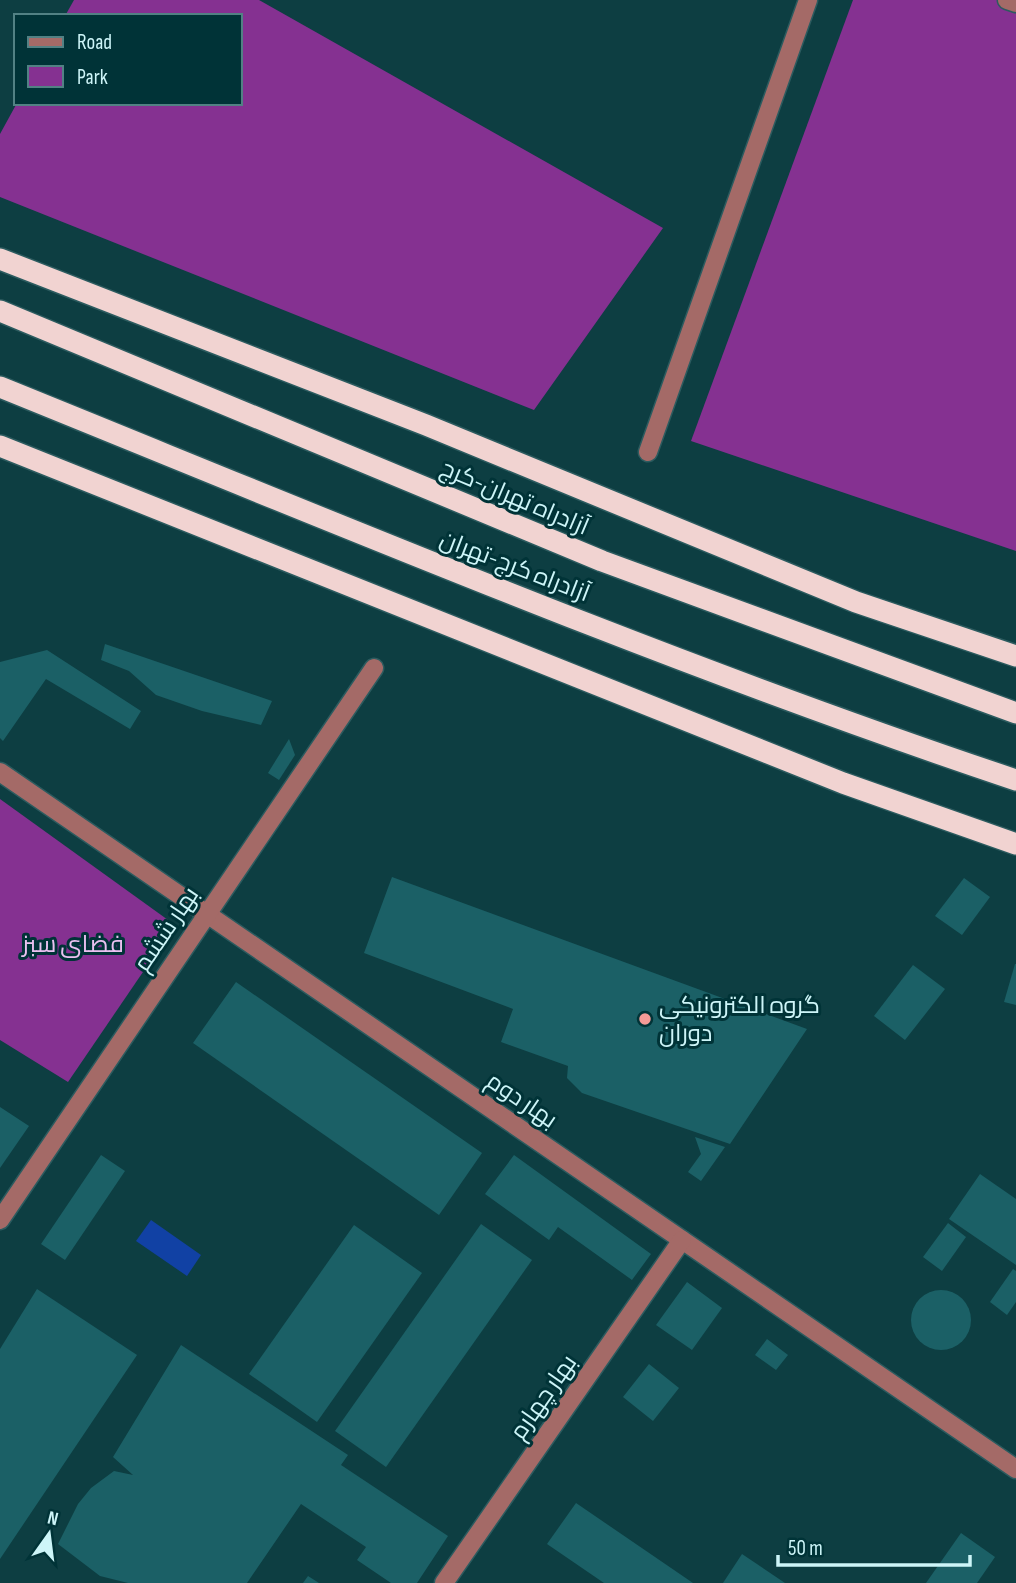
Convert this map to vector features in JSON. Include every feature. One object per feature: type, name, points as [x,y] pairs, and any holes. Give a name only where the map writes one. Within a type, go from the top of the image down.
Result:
[{"type":"highway","points":[[0,259],[426,425],[856,602],[1016,656]]},
{"type":"highway","name":"آزادراه تهران-کرج","points":[[0,312],[602,561],[1016,713]]},
{"type":"highway","name":"آزادراه کرج-تهران","points":[[0,387],[434,563],[882,735],[1016,780]]},
{"type":"highway","points":[[0,446],[843,783],[1016,844]]},
{"type":"street","points":[[648,452],[808,0]]},
{"type":"street","points":[[1007,0],[1016,3]]},
{"type":"street","name":"بهار ششم","points":[[0,1220],[374,668]]},
{"type":"street","name":"بهار دوم","points":[[0,772],[1016,1469]]},
{"type":"street","name":"بهار چهارم","points":[[444,1583],[682,1240]]},
{"type":"green space","points":[[74,0],[259,0],[663,228],[534,410],[0,197],[0,134],[16,105],[242,105],[242,14],[66,14]]},
{"type":"green space","points":[[853,0],[1016,0],[1016,551],[691,441]]},
{"type":"green space","name":"فضای سبز","points":[[0,799],[175,925],[68,1082],[0,1040]]},
{"type":"water","points":[[151,1220],[201,1255],[187,1276],[136,1241]]},
{"type":"building","points":[[105,644],[272,701],[261,725],[202,711],[156,695],[129,671],[101,660]]},
{"type":"building","points":[[47,650],[141,711],[130,729],[46,679],[3,741],[0,738],[0,662]]},
{"type":"building","points":[[289,739],[295,755],[279,780],[268,773]]},
{"type":"building","name":"گروه الکترونیکی دوران","points":[[392,877],[807,1029],[730,1144],[582,1093],[567,1078],[568,1066],[501,1042],[513,1009],[364,953]]},
{"type":"building","points":[[964,878],[990,897],[962,935],[935,916]]},
{"type":"building","points":[[1016,964],[1016,1005],[1004,1002]]},
{"type":"building","points":[[913,965],[945,989],[905,1040],[874,1016]]},
{"type":"building","points":[[236,982],[482,1153],[439,1215],[193,1043]]},
{"type":"building","points":[[0,1107],[29,1126],[0,1168]]},
{"type":"building","points":[[695,1137],[725,1147],[701,1181],[688,1172],[701,1154]]},
{"type":"building","points":[[101,1155],[125,1171],[65,1260],[41,1244]]},
{"type":"building","points":[[514,1155],[651,1254],[632,1280],[558,1227],[549,1240],[485,1194]]},
{"type":"building","points":[[980,1174],[1016,1199],[1016,1265],[949,1219]]},
{"type":"building","points":[[948,1223],[966,1237],[942,1271],[923,1257]]},
{"type":"building","points":[[481,1224],[532,1260],[386,1467],[335,1431]]},
{"type":"building","points":[[354,1225],[422,1273],[317,1422],[249,1374]]},
{"type":"building","points":[[1013,1269],[1016,1271],[1016,1302],[1007,1315],[990,1302]]},
{"type":"building","points":[[687,1282],[722,1308],[692,1350],[656,1325]]},
{"type":"building","points":[[37,1289],[137,1355],[0,1559],[0,1349]]},
{"type":"building","points":[[935,1290],[947,1290],[966,1303],[971,1320],[969,1332],[958,1345],[947,1350],[935,1350],[916,1337],[911,1326],[911,1314],[924,1295]]},
{"type":"building","points":[[767,1339],[788,1355],[776,1370],[755,1355]]},
{"type":"building","points":[[181,1345],[348,1455],[341,1465],[448,1536],[417,1583],[391,1583],[357,1560],[366,1547],[301,1504],[247,1583],[128,1583],[100,1576],[58,1544],[78,1504],[91,1488],[114,1471],[133,1475],[113,1457]]},
{"type":"building","points":[[649,1364],[679,1388],[653,1421],[623,1397]]},
{"type":"building","points":[[576,1503],[693,1583],[604,1583],[547,1544]]},
{"type":"building","points":[[961,1533],[995,1557],[977,1583],[926,1583]]},
{"type":"building","points":[[742,1554],[785,1583],[723,1583]]},
{"type":"building","points":[[308,1576],[319,1583],[303,1583]]},
{"type":"place","name":"گروه الکترونیکی دوران","points":[[645,1019]]}]
